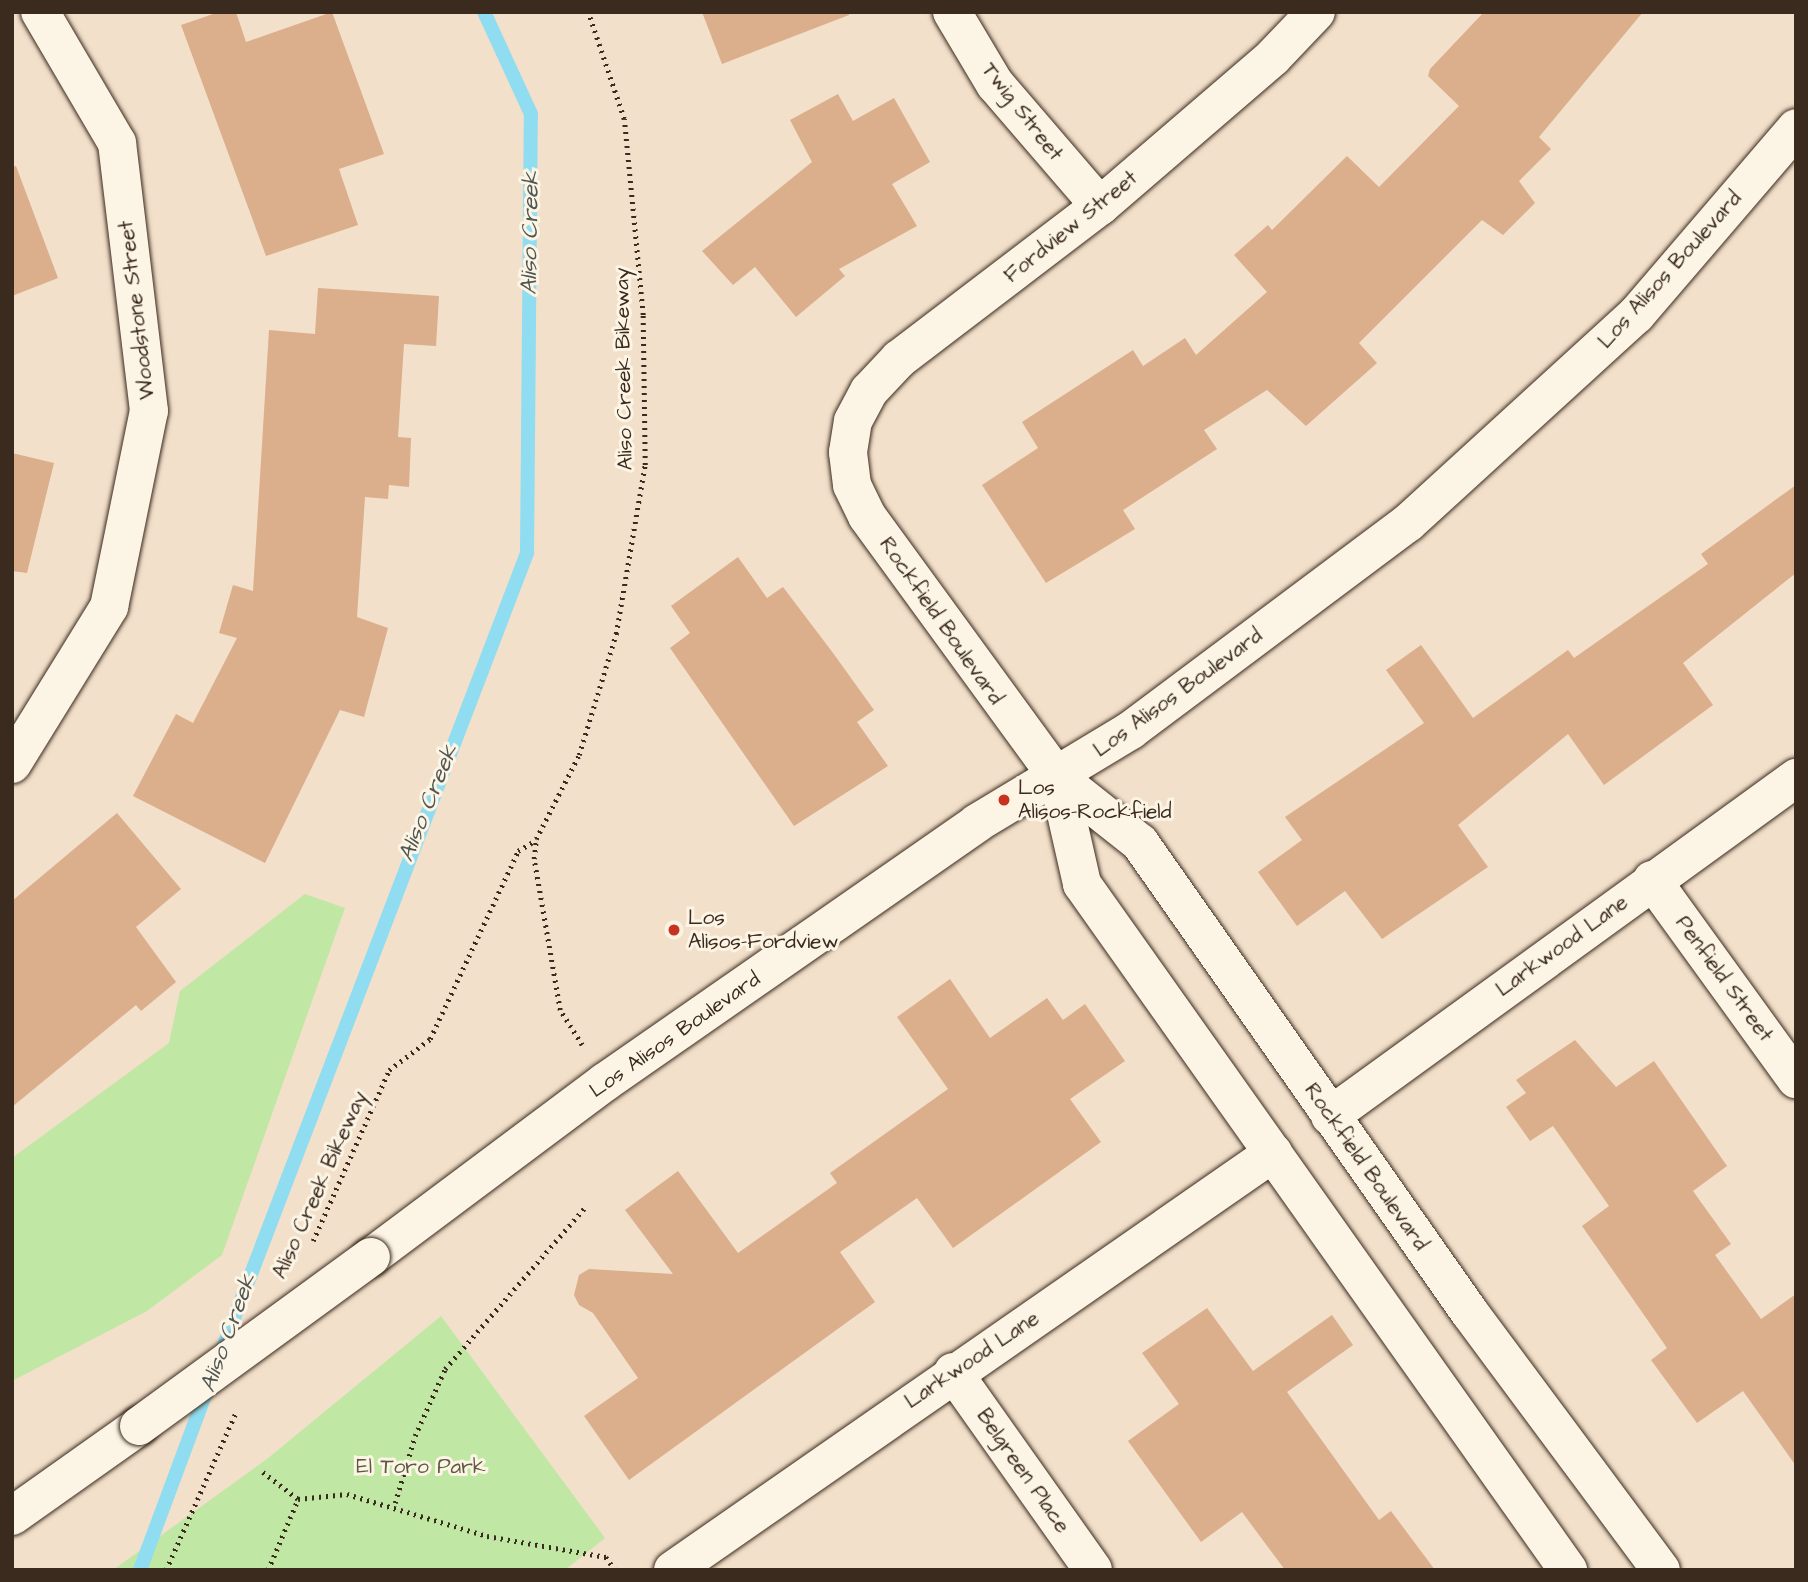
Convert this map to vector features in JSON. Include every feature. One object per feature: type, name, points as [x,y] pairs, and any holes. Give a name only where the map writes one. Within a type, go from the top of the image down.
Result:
[{"type":"main road","name":"Woodstone Street","points":[[12,764],[110,607],[149,411],[117,143],[40,12]]},
{"type":"main road","name":"Twig Street","points":[[952,12],[995,84],[1100,206]]},
{"type":"main road","name":"Fordview Street","points":[[848,452],[853,421],[869,391],[899,359],[1100,206],[1273,57],[1316,12]]},
{"type":"main road","name":"Los Alisos Boulevard","points":[[12,1516],[371,1257],[605,1082],[977,823],[1058,778],[1408,523],[1636,315],[1796,128]]},
{"type":"main road","name":"Rockfield Boulevard","points":[[848,452],[852,485],[867,516],[1058,778],[1140,843],[1330,1116],[1661,1570]]},
{"type":"main road","name":"Rockfield Boulevard","points":[[1058,778],[1082,884],[1568,1570]]},
{"type":"main road","name":"Larkwood Lane","points":[[1330,1116],[1651,880],[1796,778]]},
{"type":"main road","name":"Penfield Street","points":[[1651,880],[1796,1079]]},
{"type":"main road","name":"Larkwood Lane","points":[[673,1570],[953,1371],[1273,1153]]},
{"type":"main road","name":"Belgreen Place","points":[[953,1371],[1093,1570]]},
{"type":"path","name":"Aliso Creek Bikeway","points":[[306,1255],[389,1070],[430,1039],[518,851],[536,839],[579,755],[616,634],[645,465],[643,315],[624,119],[589,12]]},
{"type":"path","points":[[536,839],[550,960],[567,1022]]},
{"type":"path","points":[[395,1503],[445,1369],[586,1206]]},
{"type":"path","points":[[166,1570],[240,1404]]},
{"type":"path","points":[[263,1472],[299,1500],[347,1494],[395,1503],[487,1536],[606,1557],[615,1570]]},
{"type":"path","points":[[268,1570],[299,1500]]},
{"type":"green space","points":[[305,894],[345,908],[222,1255],[147,1311],[12,1381],[12,1158],[169,1043],[180,991]]},
{"type":"green space","name":"El Toro Park","points":[[441,1316],[605,1538],[565,1570],[113,1570],[267,1459]]},
{"type":"building","points":[[219,12],[236,12],[246,42],[332,12],[384,154],[339,169],[358,225],[266,256],[181,25]]},
{"type":"building","points":[[702,12],[848,12],[849,15],[722,64]]},
{"type":"building","points":[[1484,12],[1643,12],[1539,137],[1551,149],[1519,181],[1535,203],[1503,235],[1482,220],[1359,343],[1377,363],[1306,426],[1267,390],[1204,430],[1217,449],[1123,510],[1135,529],[1046,583],[982,485],[1038,448],[1022,422],[1133,350],[1143,366],[1185,338],[1196,355],[1267,292],[1234,255],[1268,225],[1272,230],[1347,156],[1379,187],[1459,106],[1428,76],[1430,69]]},
{"type":"building","points":[[838,94],[853,121],[894,98],[930,162],[892,184],[917,226],[839,269],[845,276],[796,317],[755,267],[733,285],[702,251],[812,162],[790,120]]},
{"type":"building","points":[[16,166],[58,278],[12,296],[12,167]]},
{"type":"building","points":[[318,288],[439,296],[436,346],[404,344],[398,437],[411,438],[409,487],[389,485],[388,499],[365,497],[357,617],[388,628],[364,717],[340,710],[265,863],[133,796],[176,714],[193,723],[237,638],[219,633],[233,585],[253,591],[269,330],[315,334]]},
{"type":"building","points":[[12,453],[54,463],[27,573],[12,571]]},
{"type":"building","points":[[1796,485],[1796,573],[1683,663],[1713,705],[1604,785],[1568,734],[1458,825],[1488,867],[1382,939],[1345,891],[1297,926],[1258,872],[1302,840],[1285,817],[1424,723],[1386,670],[1421,645],[1473,718],[1568,650],[1574,658],[1708,564],[1701,554]]},
{"type":"building","points":[[738,557],[767,598],[783,587],[874,710],[857,722],[888,766],[794,826],[670,648],[690,633],[671,606]]},
{"type":"building","points":[[117,813],[181,889],[136,927],[176,982],[141,1011],[136,1005],[12,1107],[12,901]]},
{"type":"building","points":[[950,979],[990,1038],[1047,998],[1063,1020],[1085,1004],[1125,1061],[1070,1099],[1101,1142],[953,1248],[917,1198],[840,1252],[875,1302],[629,1480],[584,1416],[638,1378],[593,1313],[579,1305],[574,1295],[579,1275],[589,1269],[673,1274],[625,1210],[678,1171],[738,1253],[837,1183],[830,1173],[948,1089],[897,1017]]},
{"type":"building","points":[[1575,1040],[1616,1087],[1654,1061],[1727,1166],[1693,1191],[1731,1244],[1715,1255],[1761,1319],[1796,1294],[1796,1466],[1743,1391],[1697,1423],[1651,1360],[1667,1348],[1582,1226],[1609,1206],[1553,1126],[1530,1141],[1506,1107],[1526,1093],[1516,1080]]},
{"type":"building","points":[[1207,1308],[1253,1371],[1332,1315],[1353,1345],[1287,1392],[1379,1520],[1391,1511],[1435,1570],[1285,1570],[1242,1512],[1201,1542],[1128,1441],[1179,1404],[1142,1353]]},
{"type":"waterway","name":"Aliso Creek","points":[[220,1355],[527,553],[531,114],[484,12]]},
{"type":"waterway","name":"Aliso Creek","points":[[140,1570],[208,1387]]},
{"type":"place","name":"Los Alisos-Rockfield","points":[[1004,800]]},
{"type":"place","name":"Los Alisos-Fordview","points":[[674,930]]}]
